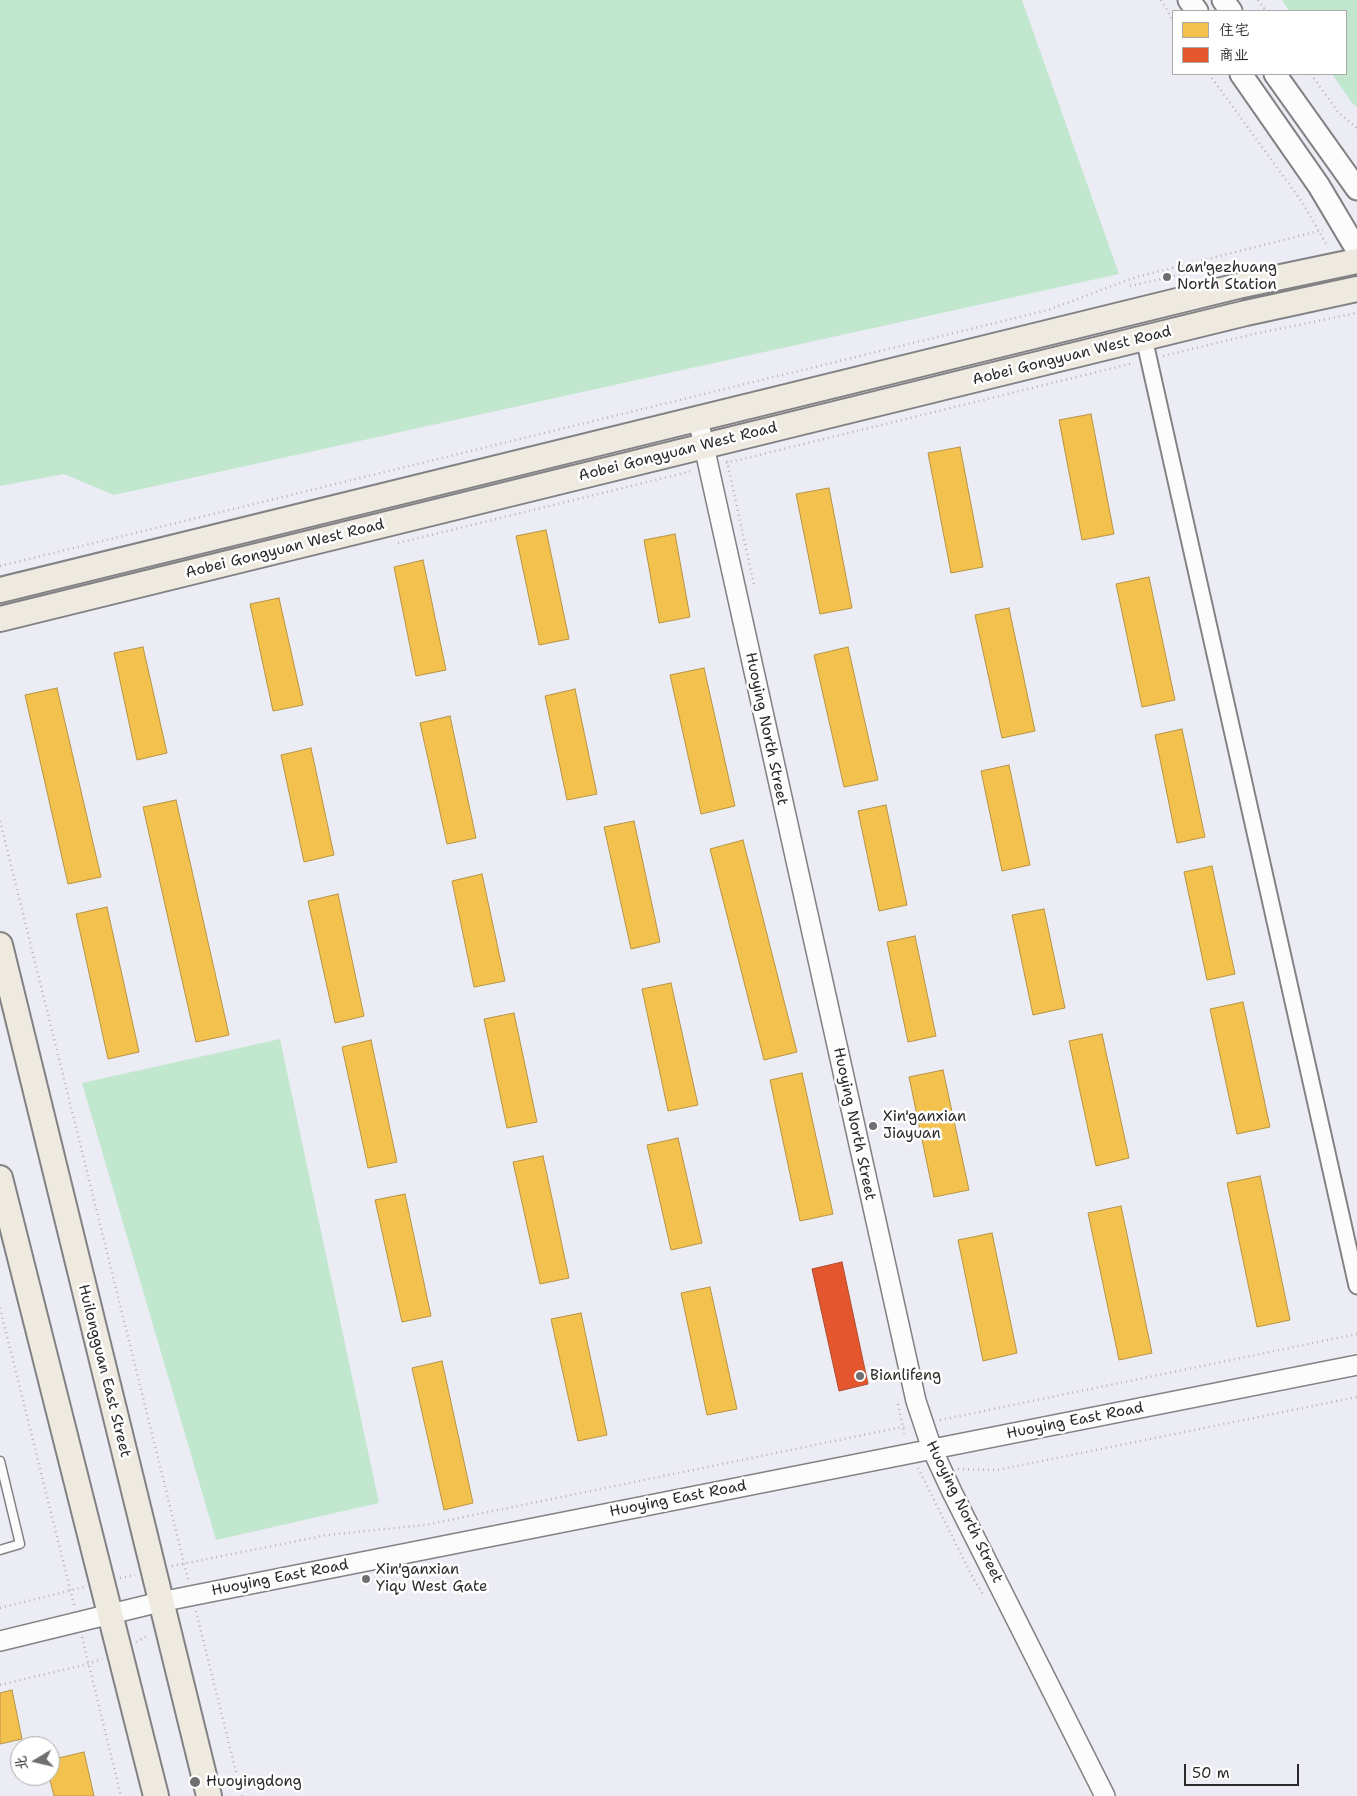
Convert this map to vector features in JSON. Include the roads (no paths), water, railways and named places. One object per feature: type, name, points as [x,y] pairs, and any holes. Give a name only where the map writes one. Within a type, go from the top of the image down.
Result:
[{"type":"main road","points":[[1242,75],[1319,186],[1357,250]]},
{"type":"main road","points":[[1276,75],[1357,190]]},
{"type":"main road","name":"Aobei Gongyuan West Road","points":[[0,590],[1238,286],[1357,260]]},
{"type":"main road","name":"Aobei Gongyuan West Road","points":[[0,618],[704,446],[1147,349],[1256,311],[1357,289]]},
{"type":"main road","name":"Huilongguan East Street","points":[[0,945],[209,1796]]},
{"type":"main road","points":[[0,1178],[156,1796]]},
{"type":"street","points":[[1147,349],[1357,1286]]},
{"type":"street","name":"Huoying North Street","points":[[698,419],[910,1379],[932,1449],[952,1492],[1106,1796]]},
{"type":"street","name":"Huoying East Road","points":[[0,1641],[160,1602],[1357,1365]]},
{"type":"lane","points":[[0,1461],[20,1544],[0,1550]]},
{"type":"place","name":"Lan'gezhuang North Station","points":[[1167,277]]},
{"type":"place","name":"Xin'ganxian Jiayuan","points":[[873,1126]]},
{"type":"place","name":"Bianlifeng","points":[[860,1376]]},
{"type":"place","name":"Xin'ganxian Yiqu West Gate","points":[[366,1579]]},
{"type":"place","name":"Huoyingdong","points":[[195,1782]]}]
